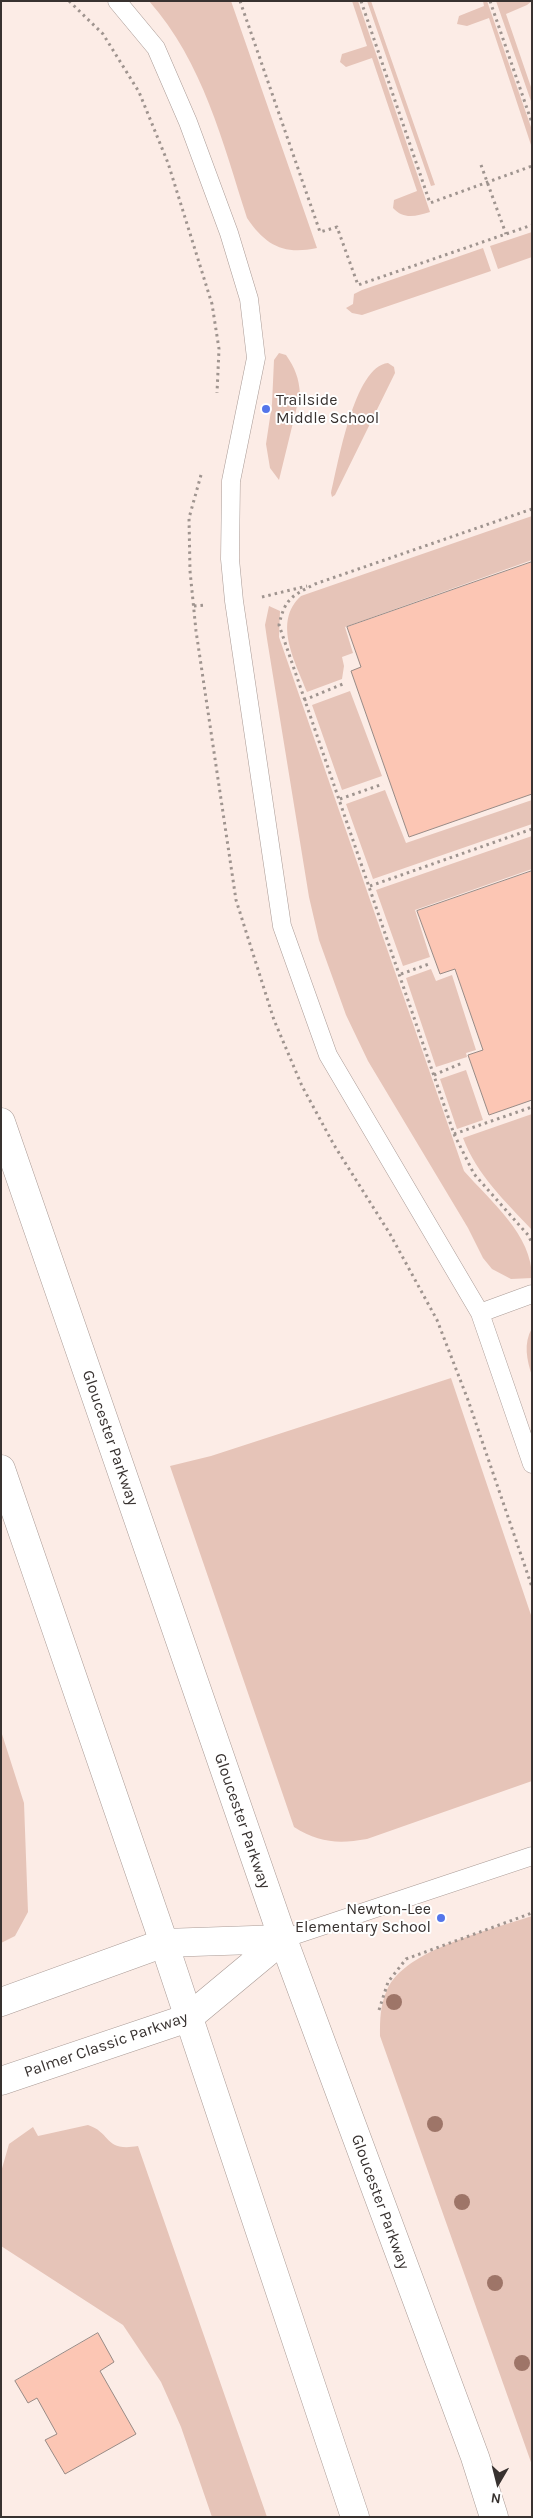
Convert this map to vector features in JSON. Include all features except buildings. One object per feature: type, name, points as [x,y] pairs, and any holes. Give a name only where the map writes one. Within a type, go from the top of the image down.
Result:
[{"type":"main road","name":"Gloucester Parkway","points":[[1,1122],[283,1939],[475,2456],[494,2517]]},
{"type":"main road","points":[[1,1469],[164,1943],[355,2517]]},
{"type":"main road","points":[[1,2002],[164,1943],[283,1939]]},
{"type":"main road","name":"Palmer Classic Parkway","points":[[1,2081],[188,2018],[283,1939]]},
{"type":"lane","points":[[117,1],[156,48],[185,114],[229,233],[249,299],[256,358],[231,481],[230,559],[234,601],[282,926],[328,1055],[480,1313],[529,1444],[532,1464]]},
{"type":"lane","points":[[480,1313],[532,1294]]},
{"type":"lane","points":[[283,1939],[532,1856]]},
{"type":"path","points":[[240,1],[320,232],[337,226],[358,285],[532,225]]},
{"type":"path","points":[[361,1],[430,202],[532,166]]},
{"type":"path","points":[[490,1],[532,123]]},
{"type":"path","points":[[481,164],[506,234]]},
{"type":"path","points":[[532,509],[314,584],[291,597],[285,604],[279,625],[401,974],[454,1134],[474,1174],[528,1235],[532,1243]]},
{"type":"path","points":[[304,700],[343,684]]},
{"type":"path","points":[[340,800],[383,784]]},
{"type":"path","points":[[370,886],[532,829]]},
{"type":"path","points":[[401,974],[430,964]]},
{"type":"path","points":[[434,1074],[462,1064]]},
{"type":"path","points":[[454,1134],[532,1107]]},
{"type":"path","points":[[379,2010],[388,1982],[406,1959],[532,1913]]},
{"type":"shaded area","points":[[149,1],[231,1],[317,248],[295,250],[277,246],[261,235],[247,218],[220,132],[197,77],[184,50],[168,25]]},
{"type":"shaded area","points":[[352,1],[358,1],[430,212],[406,216],[393,208],[394,200],[417,191],[372,58],[346,67],[340,62],[342,54],[367,46]]},
{"type":"shaded area","points":[[367,1],[371,1],[435,185],[431,186]]},
{"type":"shaded area","points":[[483,1],[487,1],[532,130],[532,148],[489,18],[467,26],[457,24],[459,16],[484,6]]},
{"type":"shaded area","points":[[496,1],[532,1],[506,14],[532,90],[532,104]]},
{"type":"shaded area","points":[[532,232],[532,257],[498,269],[490,246]]},
{"type":"shaded area","points":[[483,248],[491,271],[362,315],[352,313],[346,308],[353,304],[354,294],[362,290]]},
{"type":"shaded area","points":[[279,353],[286,355],[292,364],[298,378],[300,394],[279,480],[270,468],[266,444],[272,404],[274,360]]},
{"type":"shaded area","points":[[388,363],[394,367],[395,373],[335,495],[332,497],[331,493],[343,440],[357,398],[376,368]]},
{"type":"shaded area","points":[[532,516],[532,560],[345,627],[353,653],[342,657],[344,666],[342,679],[307,692],[293,656],[287,630],[292,606],[301,596]]},
{"type":"shaded area","points":[[269,606],[280,611],[279,637],[464,1171],[518,1233],[530,1262],[532,1278],[511,1279],[492,1269],[483,1258],[468,1228],[368,1061],[346,1015],[319,940],[309,897],[265,625]]},
{"type":"shaded area","points":[[350,691],[382,776],[342,790],[312,705]]},
{"type":"shaded area","points":[[385,790],[406,843],[532,800],[532,824],[373,879],[346,804]]},
{"type":"shaded area","points":[[532,836],[532,869],[415,910],[430,957],[403,966],[376,890]]},
{"type":"shaded area","points":[[431,969],[436,981],[452,975],[476,1050],[466,1053],[467,1057],[436,1067],[406,978]]},
{"type":"shaded area","points":[[466,1070],[483,1120],[457,1129],[440,1079]]},
{"type":"shaded area","points":[[532,1114],[532,1230],[484,1176],[463,1138]]},
{"type":"shaded area","points":[[532,1328],[532,1376],[527,1358],[527,1346]]},
{"type":"shaded area","points":[[451,1378],[532,1618],[532,1781],[367,1839],[338,1842],[321,1839],[294,1827],[170,1466],[211,1456]]},
{"type":"shaded area","points":[[1,1731],[24,1803],[28,1912],[15,1936],[1,1943]]},
{"type":"shaded area","points":[[532,1916],[532,2465],[380,2036],[380,2018],[387,1990],[397,1976],[411,1963],[451,1943]]},
{"type":"shaded area","points":[[88,2125],[96,2128],[114,2144],[127,2147],[138,2146],[267,2517],[212,2517],[181,2427],[161,2382],[123,2325],[1,2246],[1,2172],[9,2144],[33,2127],[38,2136]]},
{"type":"place","name":"Trailside Middle School","points":[[266,409]]},
{"type":"place","name":"Newton-Lee Elementary School","points":[[441,1918]]}]
